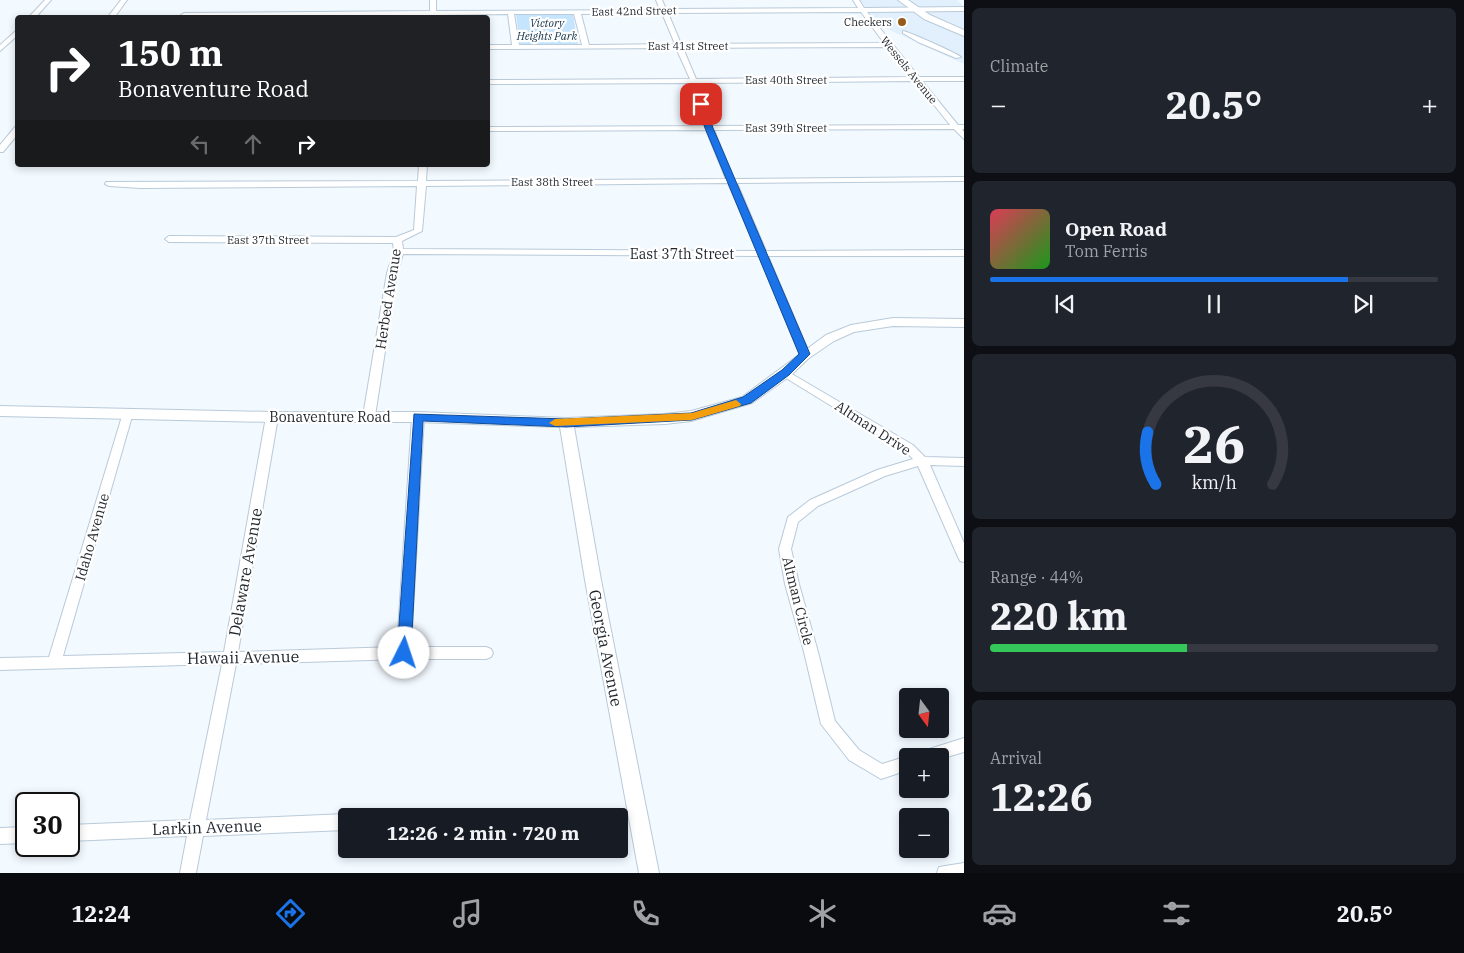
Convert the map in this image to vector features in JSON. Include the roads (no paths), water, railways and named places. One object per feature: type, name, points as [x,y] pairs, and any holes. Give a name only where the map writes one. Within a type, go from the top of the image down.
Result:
[{"type":"main road","points":[[902,0],[914,9],[964,34]]},
{"type":"street","points":[[34,15],[48,0]]},
{"type":"street","points":[[112,15],[124,0]]},
{"type":"street","points":[[433,0],[433,15]]},
{"type":"street","points":[[659,0],[694,81],[709,128],[805,354]]},
{"type":"street","name":"Wessels Avenue","points":[[856,0],[888,45],[960,127],[964,137]]},
{"type":"street","name":"East 42nd Street","points":[[184,15],[433,15],[511,12],[964,9]]},
{"type":"street","points":[[511,12],[516,47]]},
{"type":"street","points":[[577,12],[586,46]]},
{"type":"street","points":[[905,32],[920,41],[958,56]]},
{"type":"street","points":[[0,49],[15,34]]},
{"type":"street","name":"East 41st Street","points":[[490,47],[888,45]]},
{"type":"street","name":"East 40th Street","points":[[490,82],[964,79]]},
{"type":"street","name":"East 39th Street","points":[[490,129],[960,127]]},
{"type":"street","points":[[0,150],[15,132]]},
{"type":"street","name":"Herbed Avenue","points":[[369,416],[398,246],[418,231],[423,167]]},
{"type":"street","name":"East 38th Street","points":[[109,184],[140,186],[964,179]]},
{"type":"street","name":"East 37th Street","points":[[169,239],[398,246],[420,252],[964,253]]},
{"type":"street","name":"Bonaventure Road","points":[[0,411],[272,417],[418,417],[566,423],[692,416],[747,400],[785,373],[805,354],[830,338],[851,329],[871,324],[934,321],[964,323]]},
{"type":"street","name":"Altman Drive","points":[[785,373],[909,448],[922,461],[964,557]]},
{"type":"street","name":"Idaho Avenue","points":[[56,661],[128,413]]},
{"type":"street","name":"Delaware Avenue","points":[[188,873],[230,658],[272,417]]},
{"type":"street","points":[[404,653],[418,417]]},
{"type":"street","name":"Georgia Avenue","points":[[566,423],[593,580],[649,873]]},
{"type":"street","points":[[922,461],[964,462]]},
{"type":"street","name":"Altman Circle","points":[[899,766],[881,772],[854,755],[828,724],[792,584],[785,549],[792,520],[814,503],[882,473],[922,461]]},
{"type":"street","name":"Hawaii Avenue","points":[[0,664],[404,653],[486,653]]},
{"type":"street","points":[[949,750],[964,745]]},
{"type":"street","name":"Larkin Avenue","points":[[80,832],[338,822]]},
{"type":"street","points":[[0,836],[15,835]]},
{"type":"street","points":[[945,873],[964,872]]},
{"type":"place","name":"Checkers","points":[[902,22]]},
{"type":"park label","name":"Victory Heights Park","points":[[547,29]]}]
